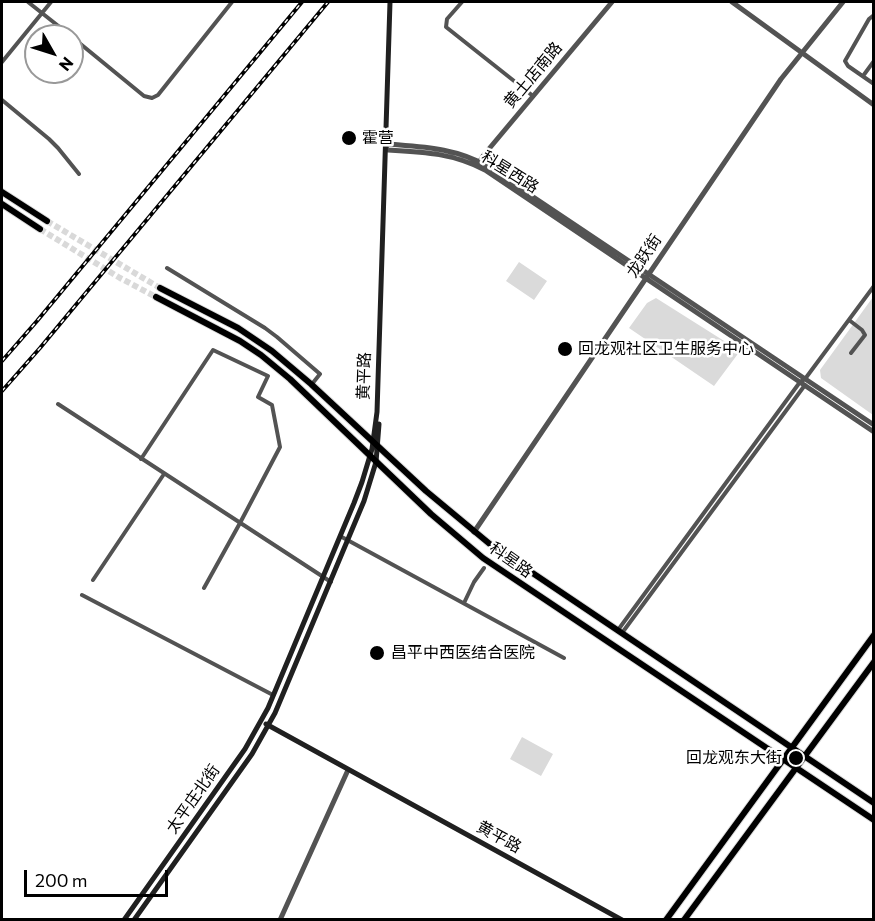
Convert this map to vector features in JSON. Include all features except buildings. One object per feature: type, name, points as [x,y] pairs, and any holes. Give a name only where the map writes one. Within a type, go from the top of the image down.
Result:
[{"type":"main road","name":"黄平路","points":[[269,726],[331,582],[376,462],[392,2]]},
{"type":"main road","points":[[2,192],[46,221]]},
{"type":"main road","points":[[2,204],[40,229]]},
{"type":"main road","name":"科星路","points":[[160,288],[246,332],[311,384],[439,503],[512,560],[873,803]]},
{"type":"main road","name":"科星路","points":[[156,297],[226,333],[261,355],[290,379],[431,514],[483,558],[873,820]]},
{"type":"main road","name":"黄平路","points":[[375,444],[324,578],[261,722],[622,920]]},
{"type":"main road","points":[[666,920],[873,635]]},
{"type":"main road","points":[[684,920],[873,662]]},
{"type":"main road","name":"太平庄北街","points":[[124,920],[245,749],[261,722]]},
{"type":"main road","name":"太平庄北街","points":[[134,920],[252,754],[269,726]]},
{"type":"street","points":[[28,2],[56,24]]},
{"type":"street","points":[[2,62],[51,2]]},
{"type":"street","points":[[84,48],[144,96],[150,98],[158,94],[232,2]]},
{"type":"street","points":[[462,2],[447,19],[446,27],[533,96]]},
{"type":"street","name":"黄土店南路","points":[[478,164],[612,2]]},
{"type":"street","points":[[732,2],[873,105]]},
{"type":"street","name":"龙跃街","points":[[474,531],[781,79],[843,2]]},
{"type":"street","points":[[873,15],[845,61],[848,66],[873,84]]},
{"type":"street","points":[[863,76],[873,61]]},
{"type":"street","points":[[2,100],[50,139],[79,174]]},
{"type":"street","name":"科星西路","points":[[387,147],[429,147],[464,155],[647,276],[873,432]]},
{"type":"street","points":[[167,268],[277,337],[320,374],[311,384]]},
{"type":"street","points":[[619,632],[873,286]]},
{"type":"street","points":[[849,320],[865,335],[851,353]]},
{"type":"street","points":[[141,459],[213,350],[268,376],[258,397],[272,405],[279,447],[204,588]]},
{"type":"street","name":"科星西路","points":[[803,382],[873,425]]},
{"type":"street","points":[[58,404],[331,582]]},
{"type":"street","points":[[93,580],[164,474]]},
{"type":"street","points":[[340,536],[564,658]]},
{"type":"street","points":[[464,603],[484,568]]},
{"type":"street","points":[[82,594],[274,695]]},
{"type":"street","points":[[280,920],[348,770]]},
{"type":"shaded area","points":[[519,262],[547,281],[534,300],[506,281]]},
{"type":"shaded area","points":[[873,297],[873,415],[821,378],[820,370]]},
{"type":"shaded area","points":[[656,298],[740,351],[714,386],[629,328],[647,303]]},
{"type":"shaded area","points":[[522,737],[553,754],[541,776],[510,759]]},
{"type":"tunnel","points":[[47,221],[160,288]]},
{"type":"tunnel","points":[[40,229],[120,278],[156,297]]},
{"type":"railway","points":[[2,361],[302,2]]},
{"type":"railway","points":[[2,391],[328,2]]},
{"type":"place","name":"霍营","points":[[349,138]]},
{"type":"place","name":"回龙观社区卫生服务中心","points":[[565,349]]},
{"type":"place","name":"昌平中西医结合医院","points":[[377,653]]},
{"type":"place","name":"回龙观东大街","points":[[796,758]]}]
